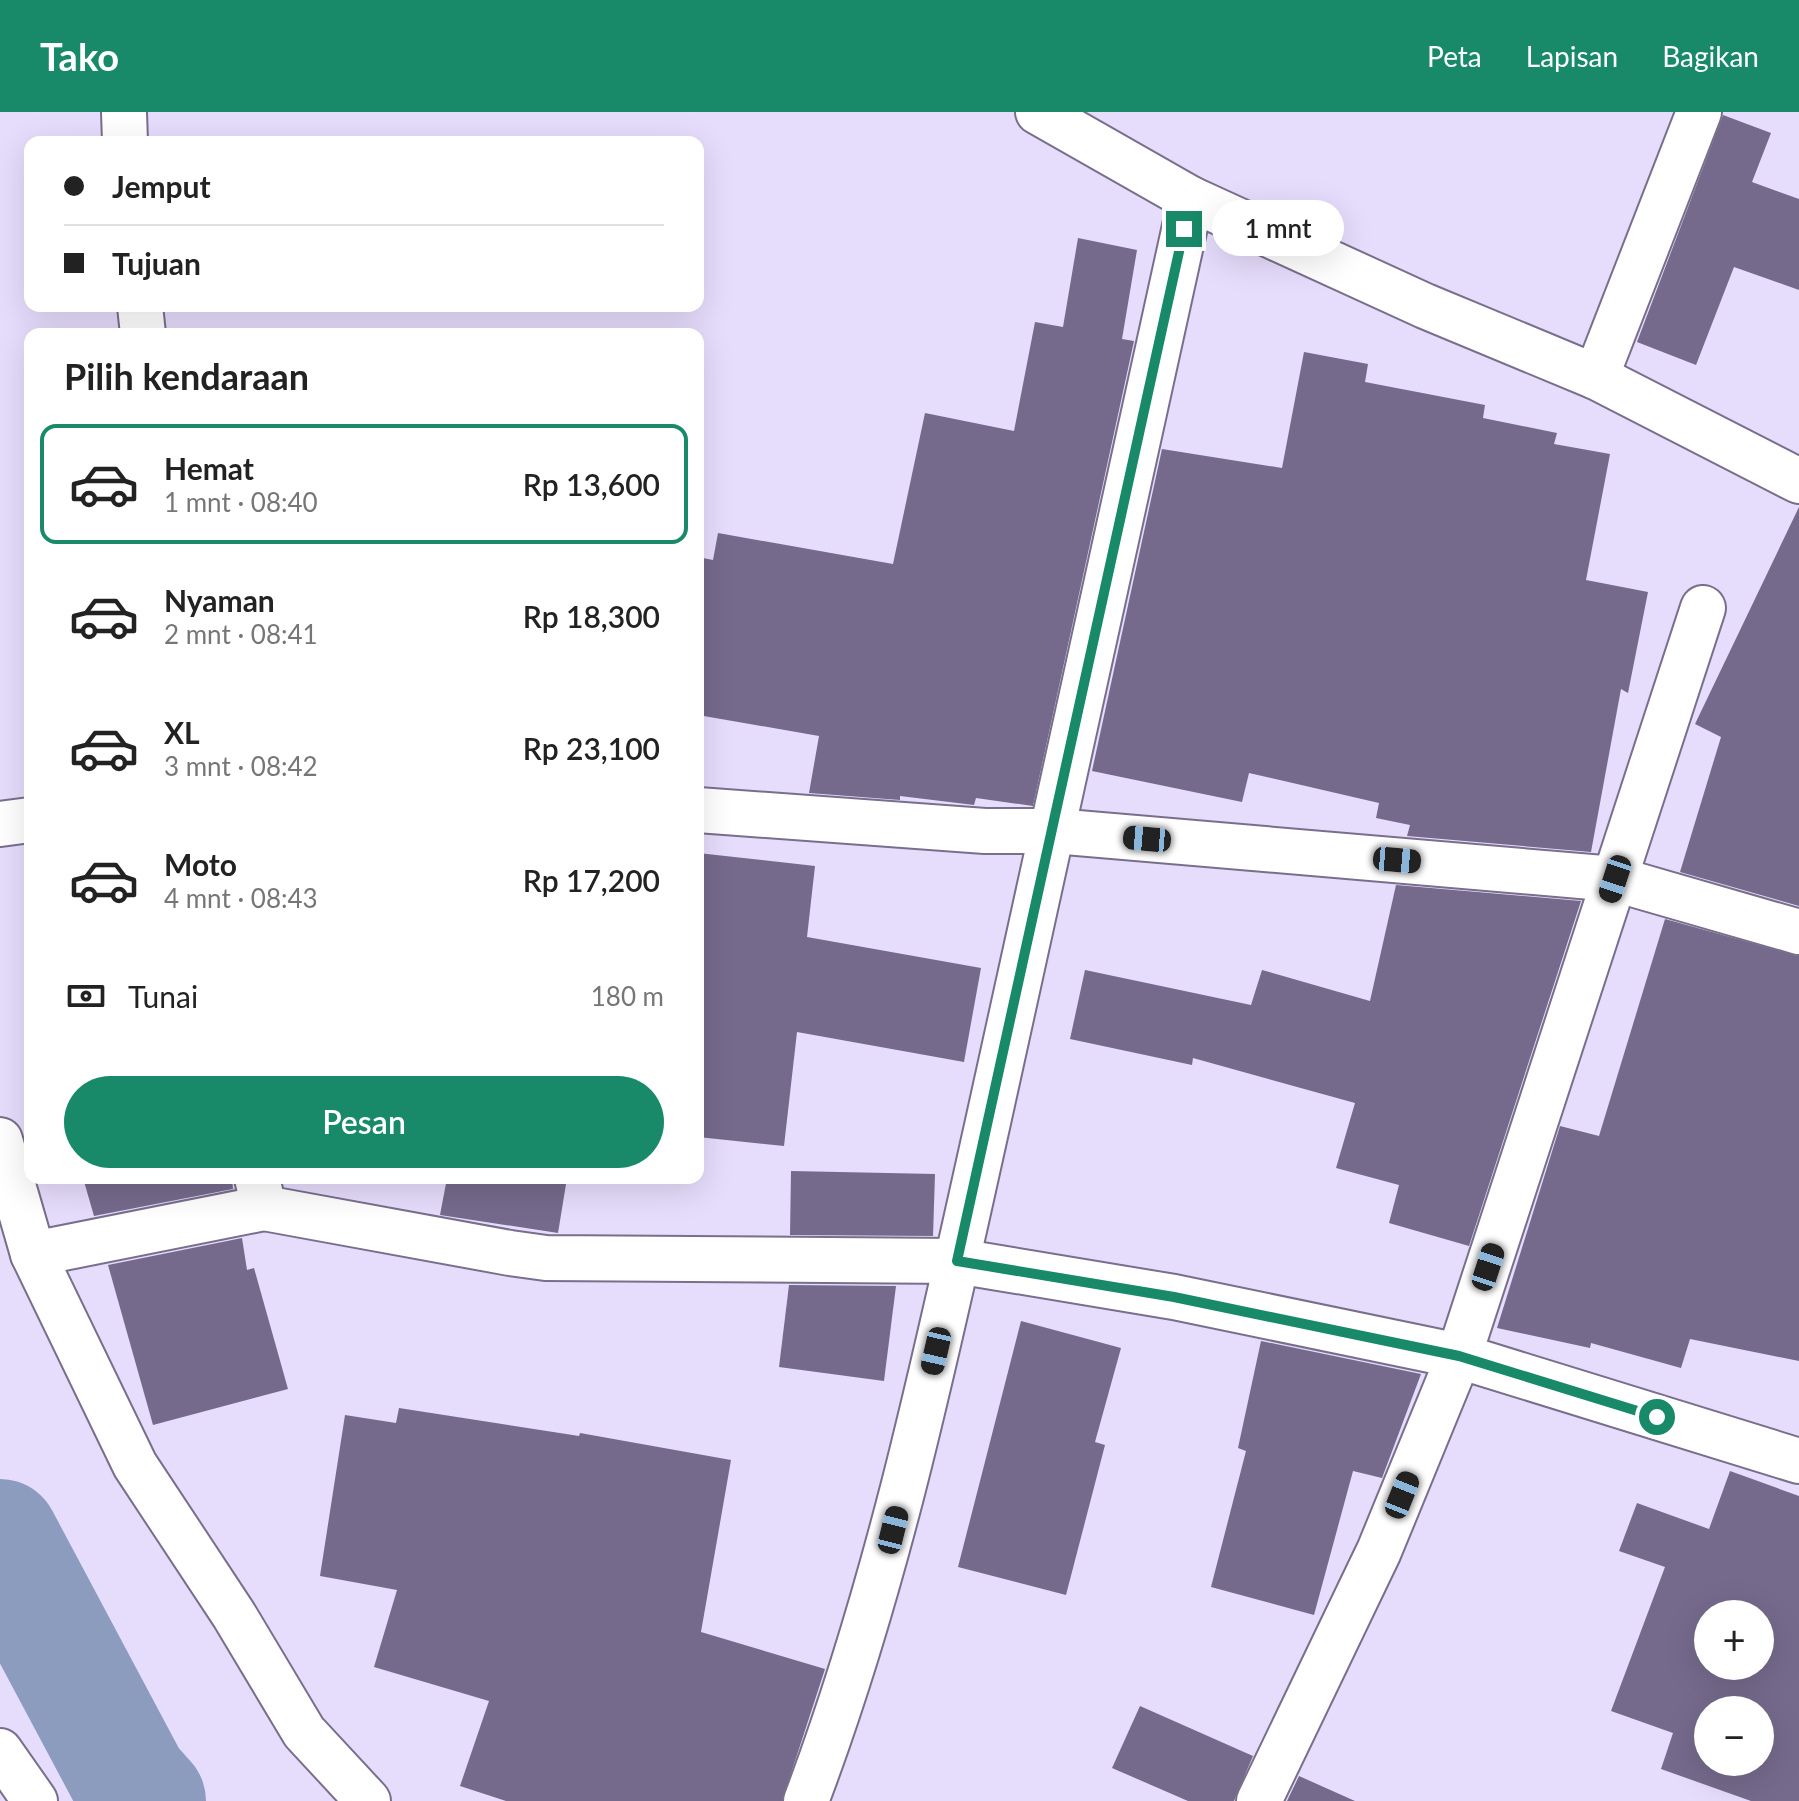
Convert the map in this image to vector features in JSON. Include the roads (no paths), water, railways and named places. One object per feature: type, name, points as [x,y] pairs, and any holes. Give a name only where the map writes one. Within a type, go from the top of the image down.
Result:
[{"type":"street","points":[[124,112],[125,136]]},
{"type":"street","points":[[1038,112],[1191,199],[1425,306],[1596,377],[1799,481]]},
{"type":"street","points":[[1596,377],[1699,112]]},
{"type":"street","points":[[806,1801],[844,1701],[885,1558],[957,1261],[1191,199]]},
{"type":"street","points":[[1259,1801],[1379,1551],[1459,1356],[1703,608]]},
{"type":"street","points":[[704,810],[985,831],[1054,831],[1615,879],[1799,932]]},
{"type":"street","points":[[0,824],[24,821]]},
{"type":"street","points":[[0,1140],[33,1254],[135,1465],[234,1615],[304,1732],[368,1801]]},
{"type":"street","points":[[33,1254],[261,1193],[546,1258],[957,1261],[1174,1297],[1459,1356],[1799,1461]]},
{"type":"street","points":[[0,1751],[35,1801]]},
{"type":"waterway","points":[[0,1538],[130,1782],[147,1801]]}]
